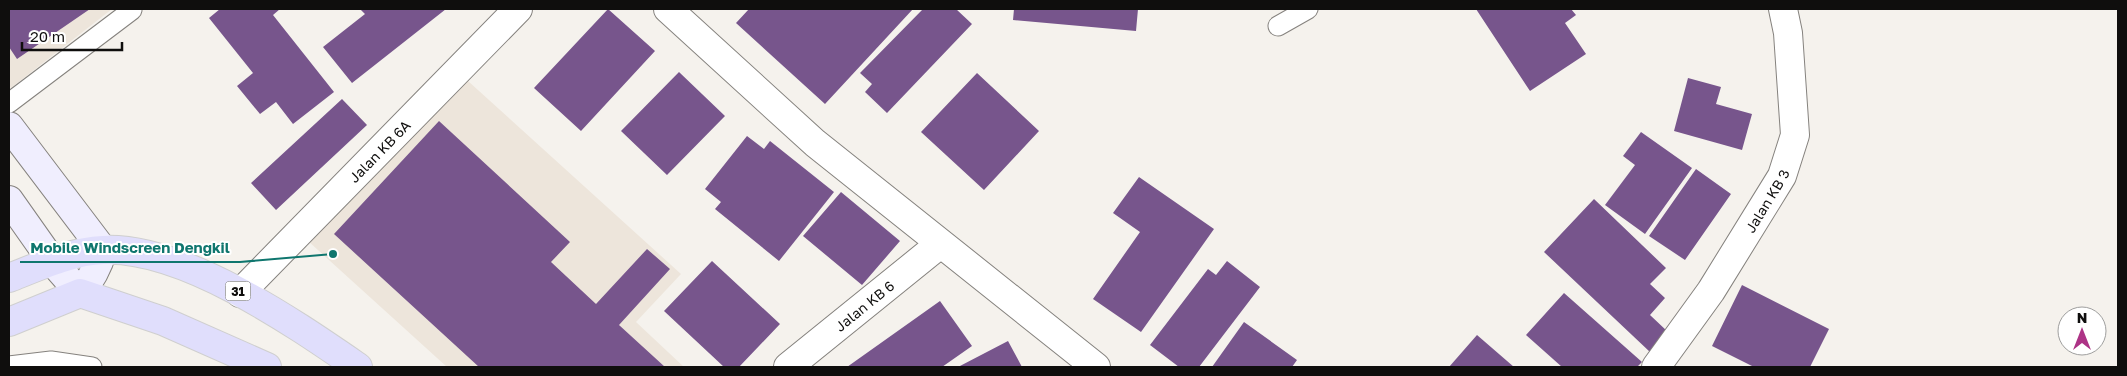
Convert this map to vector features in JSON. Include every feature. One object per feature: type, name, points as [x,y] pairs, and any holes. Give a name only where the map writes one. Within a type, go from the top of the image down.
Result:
[{"type":"main road","points":[[9,126],[103,250],[95,274],[80,293],[9,322]]},
{"type":"main road","points":[[9,200],[52,261],[80,293],[163,321],[267,367]]},
{"type":"main road","name":"31","points":[[9,278],[52,261],[103,250],[146,254],[193,269],[240,293],[311,335],[358,367]]},
{"type":"street","name":"Jalan KB 6A","points":[[240,293],[518,9]]},
{"type":"street","points":[[668,9],[815,143],[1096,367]]},
{"type":"street","name":"Jalan KB 3","points":[[1656,367],[1711,291],[1782,176],[1795,135],[1788,32],[1783,9]]},
{"type":"street","name":"Jalan KB 6","points":[[788,367],[940,244]]},
{"type":"lane","points":[[9,103],[131,9]]},
{"type":"lane","points":[[1278,26],[1308,9]]},
{"type":"lane","points":[[9,366],[51,361],[92,367]]},
{"type":"shaded area","points":[[9,9],[112,9],[11,88],[9,85]]},
{"type":"shaded area","points":[[468,81],[681,274],[636,322],[684,367],[447,367],[308,241]]},
{"type":"building","points":[[9,9],[90,9],[17,59],[9,47]]},
{"type":"building","points":[[220,9],[280,9],[273,15],[334,92],[293,124],[276,102],[260,114],[237,86],[253,73],[209,18]]},
{"type":"building","points":[[360,9],[446,9],[352,83],[323,47],[365,14]]},
{"type":"building","points":[[608,9],[655,51],[581,131],[534,88]]},
{"type":"building","points":[[749,9],[913,9],[825,104],[736,23]]},
{"type":"building","points":[[923,9],[956,9],[972,24],[887,113],[865,92],[872,84],[860,73]]},
{"type":"building","points":[[1014,9],[1138,9],[1136,31],[1013,20]]},
{"type":"building","points":[[1476,9],[1571,9],[1576,15],[1565,23],[1586,54],[1530,91]]},
{"type":"building","points":[[679,72],[725,116],[667,175],[621,131]]},
{"type":"building","points":[[977,73],[1039,131],[984,190],[921,132]]},
{"type":"building","points":[[1688,78],[1721,87],[1716,104],[1752,114],[1742,150],[1674,131]]},
{"type":"building","points":[[342,99],[367,125],[276,210],[251,183]]},
{"type":"building","points":[[439,121],[570,242],[551,262],[596,304],[647,249],[670,269],[619,325],[665,367],[479,367],[334,234]]},
{"type":"building","points":[[1641,132],[1692,168],[1645,234],[1605,205],[1635,165],[1623,156]]},
{"type":"building","points":[[747,136],[764,149],[770,141],[834,192],[779,261],[715,209],[721,202],[705,189]]},
{"type":"building","points":[[1696,169],[1731,194],[1685,260],[1649,236]]},
{"type":"building","points":[[1139,177],[1214,229],[1141,332],[1093,299],[1140,232],[1113,213]]},
{"type":"building","points":[[841,192],[900,241],[862,285],[803,236]]},
{"type":"building","points":[[1594,199],[1666,268],[1650,284],[1665,298],[1650,315],[1668,332],[1650,352],[1544,252]]},
{"type":"building","points":[[712,261],[780,324],[739,367],[724,367],[664,311]]},
{"type":"building","points":[[1227,261],[1260,287],[1199,367],[1179,367],[1150,345],[1208,269],[1216,275]]},
{"type":"building","points":[[1742,285],[1829,329],[1810,367],[1754,367],[1712,346]]},
{"type":"building","points":[[1564,293],[1642,362],[1637,367],[1562,367],[1526,335]]},
{"type":"building","points":[[940,301],[972,346],[942,367],[847,367]]},
{"type":"building","points":[[1244,322],[1297,360],[1292,367],[1212,367]]},
{"type":"building","points":[[1477,335],[1514,367],[1449,367]]},
{"type":"building","points":[[1008,341],[1022,367],[958,367]]},
{"type":"place","name":"Mobile Windscreen Dengkil","points":[[333,254]]}]
